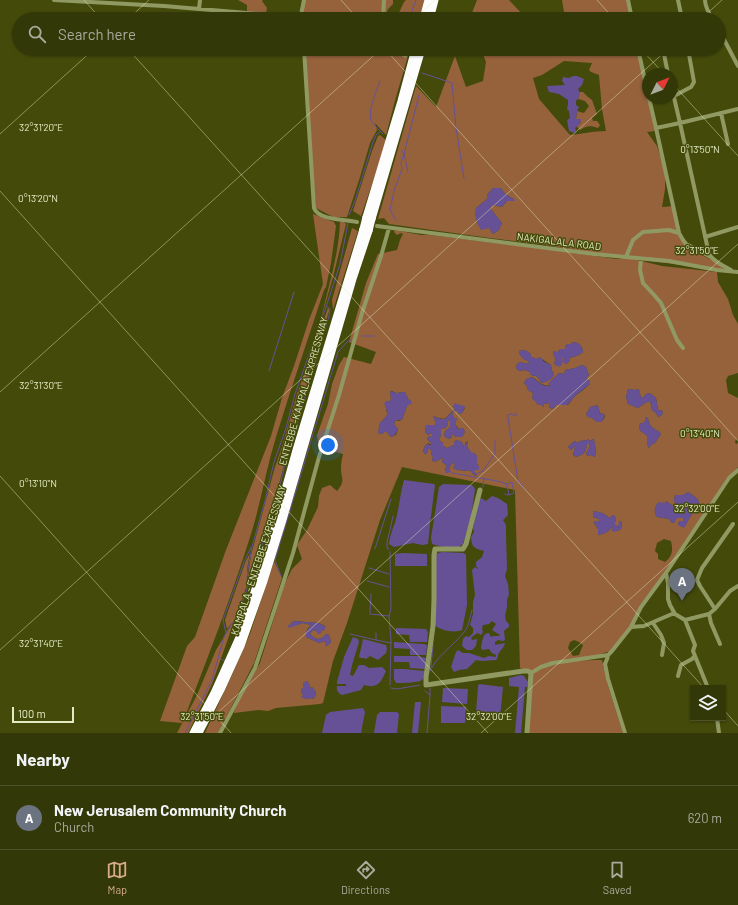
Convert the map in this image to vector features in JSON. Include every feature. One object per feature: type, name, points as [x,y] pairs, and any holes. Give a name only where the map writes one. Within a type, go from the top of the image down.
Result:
[{"type":"highway","points":[[425,12],[428,0]]},
{"type":"highway","points":[[432,12],[435,0]]},
{"type":"highway","name":"ENTEBBE–KAMPALA EXPRESSWAY","points":[[193,733],[214,693],[241,632],[275,524],[296,450],[366,230],[413,56]]},
{"type":"highway","name":"ENTEBBE–KAMPALA EXPRESSWAY","points":[[369,218],[420,56]]},
{"type":"highway","name":"KAMPALA - ENTEBBE EXPRESSWAY","points":[[201,732],[242,646],[264,581],[283,520],[366,230]]},
{"type":"street","points":[[54,0],[168,6],[236,12]]},
{"type":"street","points":[[199,9],[200,0]]},
{"type":"street","points":[[302,12],[304,0]]},
{"type":"street","points":[[383,12],[384,0]]},
{"type":"street","points":[[628,0],[631,12]]},
{"type":"street","points":[[678,0],[681,12]]},
{"type":"street","points":[[705,0],[708,12]]},
{"type":"street","points":[[726,43],[738,66]]},
{"type":"street","points":[[304,56],[314,208],[318,213],[333,219],[357,222]]},
{"type":"street","points":[[640,56],[642,68]]},
{"type":"street","points":[[664,56],[667,68]]},
{"type":"street","points":[[678,94],[691,87],[694,82],[689,56]]},
{"type":"street","points":[[650,104],[679,233],[686,244],[711,257],[731,271]]},
{"type":"street","points":[[676,104],[705,237],[711,257]]},
{"type":"street","points":[[656,128],[738,109]]},
{"type":"street","points":[[721,113],[728,144]]},
{"type":"street","name":"NAKIGALALA ROAD","points":[[377,226],[641,259],[669,261],[717,270],[738,272]]},
{"type":"street","points":[[705,237],[738,227]]},
{"type":"street","points":[[220,733],[255,668],[293,553],[362,313],[389,228]]},
{"type":"street","points":[[626,257],[633,240],[643,232],[669,230],[679,233]]},
{"type":"street","points":[[641,259],[640,270],[643,283],[661,303],[682,348]]},
{"type":"street","points":[[626,733],[608,679],[605,664],[608,655],[631,627],[641,607],[666,573],[729,478],[738,470]]},
{"type":"street","points":[[480,490],[466,544],[463,549],[435,549],[433,626],[426,685],[523,671],[528,671],[531,673],[553,663],[608,655]]},
{"type":"street","points":[[714,609],[697,580],[702,568],[733,524]]},
{"type":"street","points":[[666,573],[668,583],[668,599],[670,605],[675,614],[685,620],[695,646],[693,651],[707,685]]},
{"type":"street","points":[[685,620],[708,614],[730,591],[738,586]]},
{"type":"street","points":[[631,627],[644,626],[668,615],[675,614]]},
{"type":"street","points":[[708,614],[720,644]]},
{"type":"street","points":[[653,623],[661,635],[664,643],[662,655]]},
{"type":"street","points":[[678,676],[681,665],[695,656]]},
{"type":"street","points":[[527,733],[531,673]]},
{"type":"street","points":[[717,721],[719,733]]},
{"type":"shaded area","points":[[238,0],[263,0],[262,1],[267,8],[266,12],[247,12],[247,5]]},
{"type":"shaded area","points":[[304,0],[393,0],[393,4],[387,12],[303,12]]},
{"type":"shaded area","points":[[406,0],[426,0],[422,12],[399,12]]},
{"type":"shaded area","points":[[477,0],[509,0],[520,12],[472,12]]},
{"type":"shaded area","points":[[562,0],[627,0],[630,12],[564,12]]},
{"type":"shaded area","points":[[305,56],[408,56],[386,135],[375,123],[377,130],[370,143],[347,217],[333,217],[316,208]]},
{"type":"shaded area","points":[[455,56],[466,87],[483,81],[486,62],[484,56],[639,56],[642,72],[642,104],[649,104],[655,131],[647,132],[657,146],[665,170],[665,189],[662,207],[675,206],[681,234],[693,251],[712,260],[723,269],[633,259],[662,266],[717,272],[718,282],[728,299],[733,315],[738,324],[738,373],[728,376],[726,380],[728,393],[738,398],[738,440],[736,439],[735,442],[736,444],[738,443],[738,467],[726,479],[662,578],[640,605],[630,627],[610,651],[567,661],[553,662],[533,671],[520,668],[515,490],[402,467],[380,520],[347,623],[333,661],[323,703],[276,708],[268,711],[259,710],[234,713],[239,700],[260,663],[285,583],[292,569],[302,559],[297,545],[307,530],[318,507],[319,496],[322,488],[330,485],[337,491],[341,484],[343,454],[319,447],[317,435],[328,404],[332,384],[339,365],[344,357],[371,364],[376,352],[349,342],[366,283],[378,254],[397,250],[403,234],[401,233],[397,235],[394,232],[395,230],[421,235],[529,247],[617,259],[625,258],[539,244],[389,224],[384,218],[378,219],[416,86],[436,107]],"holes":[[[564,61],[592,63],[589,70],[599,75],[602,109],[606,131],[570,135],[539,99],[533,78],[542,75]],[[493,188],[501,188],[506,195],[514,199],[514,201],[507,201],[502,207],[492,205],[490,208],[502,223],[499,230],[493,234],[489,228],[481,229],[476,219],[476,208],[487,199],[487,195]],[[573,342],[577,343],[581,346],[583,352],[570,358],[570,361],[566,364],[563,362],[564,358],[562,358],[562,364],[560,366],[555,365],[554,362],[556,361],[553,353],[554,351],[557,353],[560,349],[565,349],[565,346]],[[524,350],[530,353],[531,357],[538,359],[539,357],[551,365],[554,373],[550,380],[542,383],[536,376],[530,374],[530,372],[525,370],[519,371],[516,368],[517,364],[520,362],[529,364],[528,361],[523,359],[520,355],[519,351]],[[582,365],[586,367],[589,375],[586,379],[590,381],[590,384],[575,396],[568,405],[556,405],[552,409],[549,407],[550,403],[544,404],[544,407],[540,404],[538,405],[532,398],[533,393],[528,390],[524,383],[526,379],[532,377],[543,384],[551,385],[549,383],[559,373],[564,374],[565,370]],[[628,389],[639,390],[641,397],[643,398],[646,394],[650,393],[656,398],[658,410],[663,411],[662,415],[658,417],[652,410],[650,401],[638,408],[628,404],[626,397]],[[390,391],[396,393],[405,392],[408,399],[411,401],[411,403],[407,406],[402,420],[396,420],[394,424],[398,429],[396,435],[391,437],[387,432],[382,434],[378,433],[380,423],[388,414],[385,404],[391,399]],[[455,404],[465,408],[462,413],[459,414],[457,410],[452,413],[454,418],[457,418],[455,424],[459,429],[463,428],[465,432],[462,437],[456,437],[452,434],[452,437],[449,439],[444,436],[445,431],[450,427],[449,420],[447,421],[448,425],[444,429],[440,429],[441,435],[439,440],[443,443],[443,446],[447,448],[454,445],[456,440],[462,442],[465,446],[465,443],[468,441],[468,448],[471,453],[474,453],[477,456],[479,470],[473,471],[477,475],[476,476],[471,471],[457,470],[453,468],[455,464],[452,463],[449,473],[446,473],[445,469],[447,466],[442,462],[443,458],[434,462],[432,460],[433,457],[430,449],[428,449],[427,453],[425,454],[423,451],[428,443],[432,445],[427,439],[429,436],[432,437],[432,434],[431,433],[428,435],[425,432],[426,426],[435,426],[433,416],[444,419],[455,409],[453,407]],[[598,406],[600,413],[604,414],[605,416],[601,422],[597,422],[588,417],[586,414],[590,407]],[[645,417],[648,417],[651,426],[661,434],[655,443],[649,448],[647,444],[647,436],[640,430],[639,427],[639,424],[645,421]],[[594,440],[596,450],[595,457],[591,455],[588,456],[586,454],[590,446],[589,444],[587,444],[583,454],[576,457],[573,455],[575,447],[571,450],[568,447],[575,441],[578,443],[580,441]],[[688,492],[699,502],[695,512],[684,527],[678,525],[679,521],[683,521],[683,518],[676,518],[674,523],[669,519],[657,517],[655,508],[658,503],[665,503],[666,501],[677,509],[674,500],[675,495],[683,495]],[[593,511],[600,512],[609,518],[613,515],[615,516],[615,525],[619,527],[619,521],[622,522],[621,529],[613,531],[612,527],[606,532],[598,535],[598,529],[594,523],[595,521],[599,521],[599,519],[593,517]],[[664,539],[671,541],[671,555],[665,562],[658,559],[658,554],[655,551],[657,543]],[[294,621],[319,623],[325,626],[324,630],[321,631],[320,634],[313,630],[310,634],[314,638],[318,639],[322,638],[326,634],[329,635],[331,642],[327,646],[325,645],[325,641],[319,643],[306,637],[307,630],[311,625],[303,623],[288,626]],[[574,640],[583,645],[579,655],[573,656],[568,648],[570,642]],[[307,681],[310,688],[312,687],[316,692],[313,699],[306,699],[302,697],[303,695],[301,689],[303,688],[303,683]]]},
{"type":"shaded area","points":[[573,76],[584,79],[582,85],[578,89],[580,93],[576,101],[576,105],[579,107],[576,119],[581,119],[581,122],[575,128],[575,133],[569,131],[567,120],[570,118],[569,111],[567,109],[568,100],[559,94],[549,92],[547,86],[565,85],[562,81],[563,77],[569,78]]},
{"type":"shaded area","points":[[580,92],[583,92],[592,100],[597,114],[592,118],[593,121],[597,121],[600,125],[598,128],[588,126],[580,130],[577,127],[581,122],[576,119],[577,111],[584,113],[589,106],[585,101],[578,99]]},
{"type":"shaded area","points":[[380,135],[387,141],[361,216],[353,211],[372,151],[378,136]]},
{"type":"shaded area","points":[[493,188],[501,188],[515,201],[507,201],[502,207],[493,205],[490,208],[502,223],[499,230],[493,234],[489,228],[481,230],[477,222],[476,208],[487,199],[487,195]]},
{"type":"shaded area","points":[[313,214],[334,222],[336,226],[326,287],[276,437],[255,522],[244,557],[186,714],[182,723],[160,721],[187,646],[195,637],[226,550],[271,436],[282,398],[323,284]]},
{"type":"shaded area","points":[[340,222],[344,222],[346,224],[321,319],[338,247]]},
{"type":"shaded area","points":[[352,228],[358,231],[333,310],[332,300]]},
{"type":"shaded area","points":[[328,308],[329,311],[288,449],[276,496],[249,581],[248,577],[251,555],[275,467],[297,394]]},
{"type":"shaded area","points":[[573,342],[580,345],[583,352],[570,358],[570,361],[566,364],[562,362],[560,367],[555,365],[554,362],[556,361],[553,353],[554,351],[558,352],[560,349],[565,349],[565,346]]},
{"type":"shaded area","points":[[524,350],[530,353],[531,357],[538,359],[539,357],[542,358],[543,361],[551,365],[554,373],[551,379],[542,383],[536,376],[530,374],[530,372],[525,370],[519,371],[516,368],[517,364],[520,362],[529,364],[528,361],[523,359],[520,355],[519,351]]},
{"type":"shaded area","points":[[582,365],[586,367],[589,375],[586,379],[590,381],[590,384],[576,395],[567,405],[556,405],[552,409],[549,407],[549,403],[544,404],[544,407],[540,404],[538,405],[532,398],[533,393],[528,390],[524,383],[526,379],[532,377],[542,385],[550,386],[548,383],[559,373],[564,374],[565,370]]},
{"type":"shaded area","points":[[628,389],[639,390],[641,397],[643,398],[646,394],[650,393],[656,398],[658,410],[663,411],[662,415],[658,417],[652,410],[650,401],[638,408],[628,404],[626,397]]},
{"type":"shaded area","points":[[390,391],[396,393],[405,392],[408,399],[412,403],[407,406],[402,420],[396,420],[394,424],[398,429],[395,435],[391,437],[387,432],[382,434],[378,433],[380,423],[388,414],[384,403],[387,401],[389,402],[391,399]]},
{"type":"shaded area","points":[[455,403],[465,407],[462,413],[459,414],[456,410],[452,413],[454,418],[457,418],[455,424],[458,429],[463,428],[465,432],[462,437],[456,437],[452,434],[452,437],[448,439],[444,436],[445,431],[450,427],[449,420],[447,421],[448,425],[444,429],[441,429],[439,440],[443,443],[443,446],[447,448],[454,445],[456,440],[462,442],[464,446],[468,441],[468,448],[477,456],[479,470],[474,471],[477,474],[476,476],[471,471],[457,470],[453,468],[455,464],[452,463],[449,473],[446,473],[445,469],[447,466],[442,462],[443,458],[434,462],[432,460],[433,457],[430,449],[428,449],[427,453],[425,454],[423,451],[428,443],[429,445],[432,445],[427,439],[429,436],[432,437],[432,434],[431,433],[428,435],[425,432],[426,425],[435,425],[433,416],[441,419],[446,418],[455,409],[453,407]]},
{"type":"shaded area","points":[[596,405],[598,406],[600,413],[604,414],[604,418],[601,422],[597,422],[588,417],[586,414],[590,407]]},
{"type":"shaded area","points":[[645,417],[648,417],[651,426],[661,434],[655,443],[649,448],[647,444],[647,436],[640,431],[639,427],[639,424],[645,421]]},
{"type":"shaded area","points":[[588,439],[590,441],[593,439],[594,440],[596,450],[595,457],[591,455],[588,456],[586,454],[590,446],[589,444],[587,444],[583,454],[576,457],[573,455],[575,447],[571,450],[568,447],[575,441],[578,443]]},
{"type":"shaded area","points":[[404,480],[435,485],[428,544],[422,545],[413,543],[394,547],[389,544]]},
{"type":"shaded area","points":[[443,484],[471,485],[475,490],[471,517],[463,544],[452,548],[432,544],[431,538],[439,487]]},
{"type":"shaded area","points":[[688,492],[697,498],[699,502],[695,512],[684,528],[678,525],[679,521],[683,521],[683,518],[677,518],[674,523],[669,519],[657,517],[655,510],[658,502],[665,503],[666,501],[676,508],[674,500],[675,495],[683,495]]},
{"type":"shaded area","points":[[492,496],[507,504],[508,515],[503,520],[506,525],[507,569],[505,576],[509,594],[505,616],[509,627],[504,631],[505,640],[498,640],[495,642],[495,645],[505,643],[496,660],[476,660],[467,669],[454,672],[451,667],[458,650],[463,653],[469,653],[484,658],[489,656],[496,657],[496,655],[489,649],[482,650],[481,648],[485,634],[489,633],[491,637],[500,635],[492,630],[496,624],[492,621],[489,624],[483,625],[483,632],[481,635],[478,633],[471,638],[472,640],[477,639],[476,646],[472,650],[467,650],[462,646],[463,639],[466,636],[469,637],[473,633],[473,628],[470,625],[475,595],[472,570],[475,567],[478,569],[476,562],[482,557],[484,551],[474,547],[471,537],[474,532],[473,528],[479,500],[481,498],[486,501]]},
{"type":"shaded area","points":[[593,511],[600,512],[609,518],[613,515],[615,516],[615,525],[618,527],[619,521],[622,522],[621,529],[613,532],[612,527],[606,532],[598,535],[598,529],[594,523],[595,521],[599,521],[599,519],[593,517]]},
{"type":"shaded area","points":[[442,552],[464,553],[466,555],[467,605],[462,630],[459,631],[444,630],[435,625],[435,556]]},
{"type":"shaded area","points":[[250,553],[247,569],[247,585],[212,684],[188,733],[177,733],[197,695],[216,650],[233,622],[227,629],[225,620]]},
{"type":"shaded area","points":[[395,554],[427,554],[427,566],[395,566]]},
{"type":"shaded area","points":[[274,561],[282,578],[254,663],[218,733],[205,733],[250,634]]},
{"type":"shaded area","points":[[294,621],[319,623],[326,627],[324,630],[318,634],[313,630],[310,634],[314,638],[318,639],[322,638],[326,634],[329,635],[331,642],[327,646],[325,645],[325,641],[319,643],[306,637],[306,632],[311,625],[303,623],[289,628],[288,626]]},
{"type":"shaded area","points":[[396,628],[426,629],[428,632],[427,642],[410,642],[409,635],[396,634]]},
{"type":"shaded area","points":[[353,637],[358,639],[359,642],[350,675],[353,676],[359,665],[364,665],[369,668],[382,667],[386,671],[378,684],[373,686],[364,685],[361,690],[342,695],[339,693],[337,686],[346,686],[346,684],[337,684],[337,682],[344,657]]},
{"type":"shaded area","points":[[363,639],[386,645],[386,653],[378,660],[370,656],[366,659],[359,657]]},
{"type":"shaded area","points":[[394,642],[427,645],[426,655],[410,655],[410,649],[394,648]]},
{"type":"shaded area","points":[[394,656],[418,656],[426,658],[425,668],[410,668],[409,662],[394,662]]},
{"type":"shaded area","points":[[602,660],[608,686],[623,733],[528,733],[533,674],[547,666],[556,664],[576,661]]},
{"type":"shaded area","points":[[394,669],[425,671],[422,680],[420,681],[396,683],[394,679]]},
{"type":"shaded area","points":[[521,675],[524,676],[528,682],[527,687],[525,687],[521,733],[515,733],[519,687],[509,686],[509,678]]},
{"type":"shaded area","points":[[307,681],[310,688],[312,687],[316,692],[313,699],[301,697],[303,695],[301,689],[303,688],[303,683]]},
{"type":"shaded area","points":[[479,684],[503,687],[500,718],[479,717],[476,713]]},
{"type":"shaded area","points":[[443,688],[468,689],[467,704],[442,702]]},
{"type":"shaded area","points":[[415,702],[421,702],[418,733],[412,733]]},
{"type":"shaded area","points":[[441,706],[466,707],[465,723],[441,723]]},
{"type":"shaded area","points":[[363,708],[365,712],[361,733],[322,733],[326,715],[330,712]]},
{"type":"shaded area","points":[[380,712],[397,712],[399,714],[397,733],[374,733],[377,715]]},
{"type":"waterway","points":[[412,12],[416,0]]},
{"type":"waterway","points":[[422,73],[452,83],[456,128],[464,178]]},
{"type":"waterway","points":[[380,81],[371,107],[370,118],[373,124],[383,134]]},
{"type":"waterway","points":[[396,220],[390,210],[394,191],[402,169],[401,163],[419,95]]},
{"type":"waterway","points":[[349,215],[355,201],[373,142],[376,135],[381,131]]},
{"type":"waterway","points":[[402,151],[408,172]]},
{"type":"waterway","points":[[249,585],[247,578],[252,547],[274,462],[286,428],[295,394],[340,264],[348,223]]},
{"type":"waterway","points":[[269,371],[294,292]]},
{"type":"waterway","points":[[185,733],[212,680],[224,637],[237,617],[257,561],[277,498],[285,464],[329,316],[330,309],[326,306]]},
{"type":"waterway","points":[[362,336],[374,336]]},
{"type":"waterway","points":[[281,576],[275,560],[338,352],[347,342],[351,340]]},
{"type":"waterway","points":[[516,413],[516,416],[511,414],[508,415],[508,418],[518,481],[524,489]]},
{"type":"waterway","points":[[478,473],[483,471],[495,453],[495,441]]},
{"type":"waterway","points":[[450,471],[452,473],[508,484],[512,482],[514,493],[509,495]]},
{"type":"waterway","points":[[483,487],[484,478]]},
{"type":"waterway","points":[[505,494],[509,495],[506,484]]},
{"type":"waterway","points":[[375,549],[391,499]]},
{"type":"waterway","points":[[389,549],[387,548],[387,542],[393,516]]},
{"type":"waterway","points":[[226,633],[223,620],[251,547]]},
{"type":"waterway","points":[[390,552],[390,685]]},
{"type":"waterway","points":[[369,568],[389,574]]},
{"type":"waterway","points":[[367,581],[389,587]]},
{"type":"waterway","points":[[370,613],[371,594]]},
{"type":"waterway","points":[[428,675],[435,662],[465,631],[472,610]]},
{"type":"waterway","points":[[370,614],[389,616]]},
{"type":"waterway","points":[[232,630],[237,632]]},
{"type":"waterway","points":[[376,633],[376,640],[391,643]]},
{"type":"waterway","points":[[350,634],[376,640]]},
{"type":"waterway","points":[[431,667],[433,644]]},
{"type":"waterway","points":[[221,659],[225,661]]},
{"type":"waterway","points":[[391,688],[397,689],[420,685]]},
{"type":"waterway","points":[[427,733],[430,688]]},
{"type":"waterway","points":[[425,691],[430,695]]},
{"type":"place","name":"New Jerusalem Community Church","points":[[682,601]]}]
